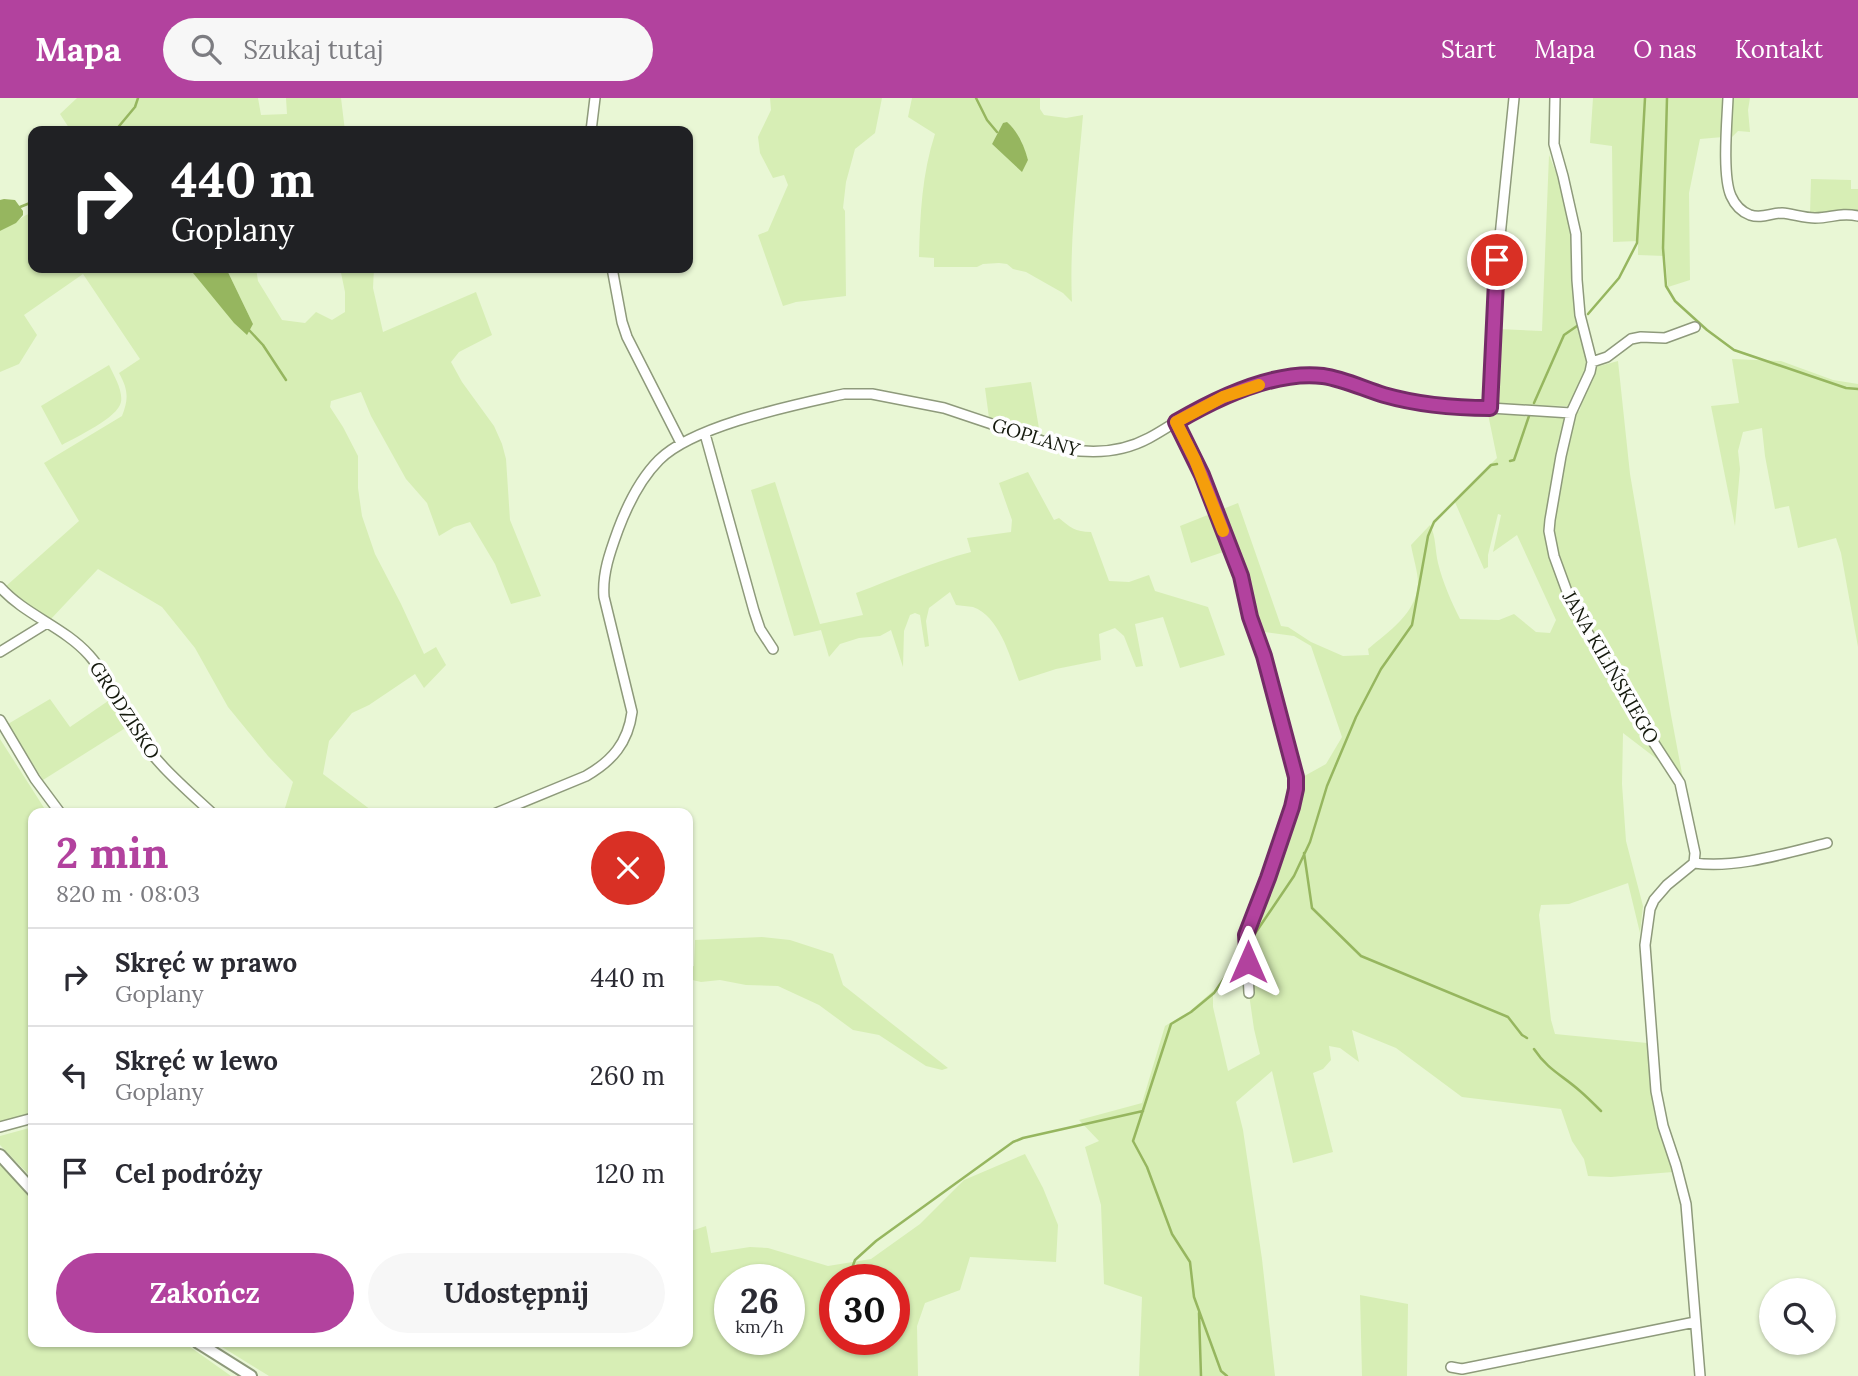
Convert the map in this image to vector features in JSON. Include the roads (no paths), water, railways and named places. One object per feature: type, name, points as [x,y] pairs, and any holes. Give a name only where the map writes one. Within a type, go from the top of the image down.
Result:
[{"type":"street","points":[[592,126],[595,98]]},
{"type":"street","points":[[1490,408],[1496,276],[1514,98]]},
{"type":"street","points":[[1555,98],[1554,144],[1576,234],[1580,315],[1592,362],[1607,357],[1631,339],[1665,338],[1695,327]]},
{"type":"street","points":[[1728,98],[1728,187],[1737,206],[1761,217],[1781,213],[1813,218],[1842,214],[1858,216]]},
{"type":"street","points":[[613,273],[627,337],[681,443]]},
{"type":"street","name":"JANA KILIŃSKIEGO","points":[[1592,362],[1571,413],[1561,456],[1549,531],[1554,556],[1577,617],[1680,783],[1694,844],[1694,863]]},
{"type":"street","name":"GOPLANY","points":[[507,808],[600,768],[624,741],[632,712],[604,597],[605,569],[621,522],[645,477],[659,460],[681,443],[705,434],[771,411],[857,393],[944,408],[1045,443],[1086,453],[1123,448],[1147,439],[1199,408],[1234,394],[1286,377],[1308,375],[1324,376],[1385,395],[1430,405],[1571,413]]},
{"type":"street","points":[[1176,422],[1199,470],[1241,576],[1250,617],[1264,656],[1296,777],[1292,807],[1246,935],[1249,993]]},
{"type":"street","points":[[705,434],[754,611],[760,629],[773,649]]},
{"type":"street","name":"GRODZISKO","points":[[0,587],[15,601],[88,653],[102,671],[132,727],[149,751],[207,808]]},
{"type":"street","points":[[0,652],[47,623]]},
{"type":"street","points":[[0,720],[35,779],[57,808]]},
{"type":"street","points":[[1700,1376],[1686,1204],[1663,1126],[1653,1073],[1644,945],[1650,909],[1667,885],[1694,863],[1727,864],[1827,843]]},
{"type":"street","points":[[0,1127],[28,1119]]},
{"type":"street","points":[[0,1155],[28,1186]]},
{"type":"street","points":[[1451,1367],[1462,1369],[1695,1322]]},
{"type":"street","points":[[205,1347],[251,1376]]},
{"type":"waterway","points":[[119,126],[135,107],[138,98]]},
{"type":"waterway","points":[[976,98],[987,120],[997,132]]},
{"type":"waterway","points":[[1588,314],[1619,278],[1637,243],[1645,98]]},
{"type":"waterway","points":[[1667,98],[1663,248],[1666,286],[1675,301],[1734,350],[1846,388],[1858,389]]},
{"type":"waterway","points":[[20,207],[28,204]]},
{"type":"waterway","points":[[1534,403],[1564,335],[1577,326]]},
{"type":"waterway","points":[[249,330],[263,345],[286,380]]},
{"type":"waterway","points":[[1510,461],[1514,460],[1529,416]]},
{"type":"waterway","points":[[1254,935],[1294,876],[1310,842],[1327,786],[1356,717],[1381,669],[1412,625],[1428,536],[1434,522],[1491,465],[1497,464]]},
{"type":"waterway","points":[[1304,853],[1312,908],[1361,956],[1508,1017],[1527,1038]]},
{"type":"waterway","points":[[1227,1376],[1221,1371],[1194,1297],[1190,1262],[1172,1234],[1147,1167],[1133,1141],[1171,1024],[1214,993],[1243,951]]},
{"type":"waterway","points":[[1534,1049],[1550,1067],[1601,1111]]},
{"type":"waterway","points":[[854,1264],[876,1241],[1013,1142],[1143,1111]]},
{"type":"waterway","points":[[1199,1313],[1201,1376]]}]
